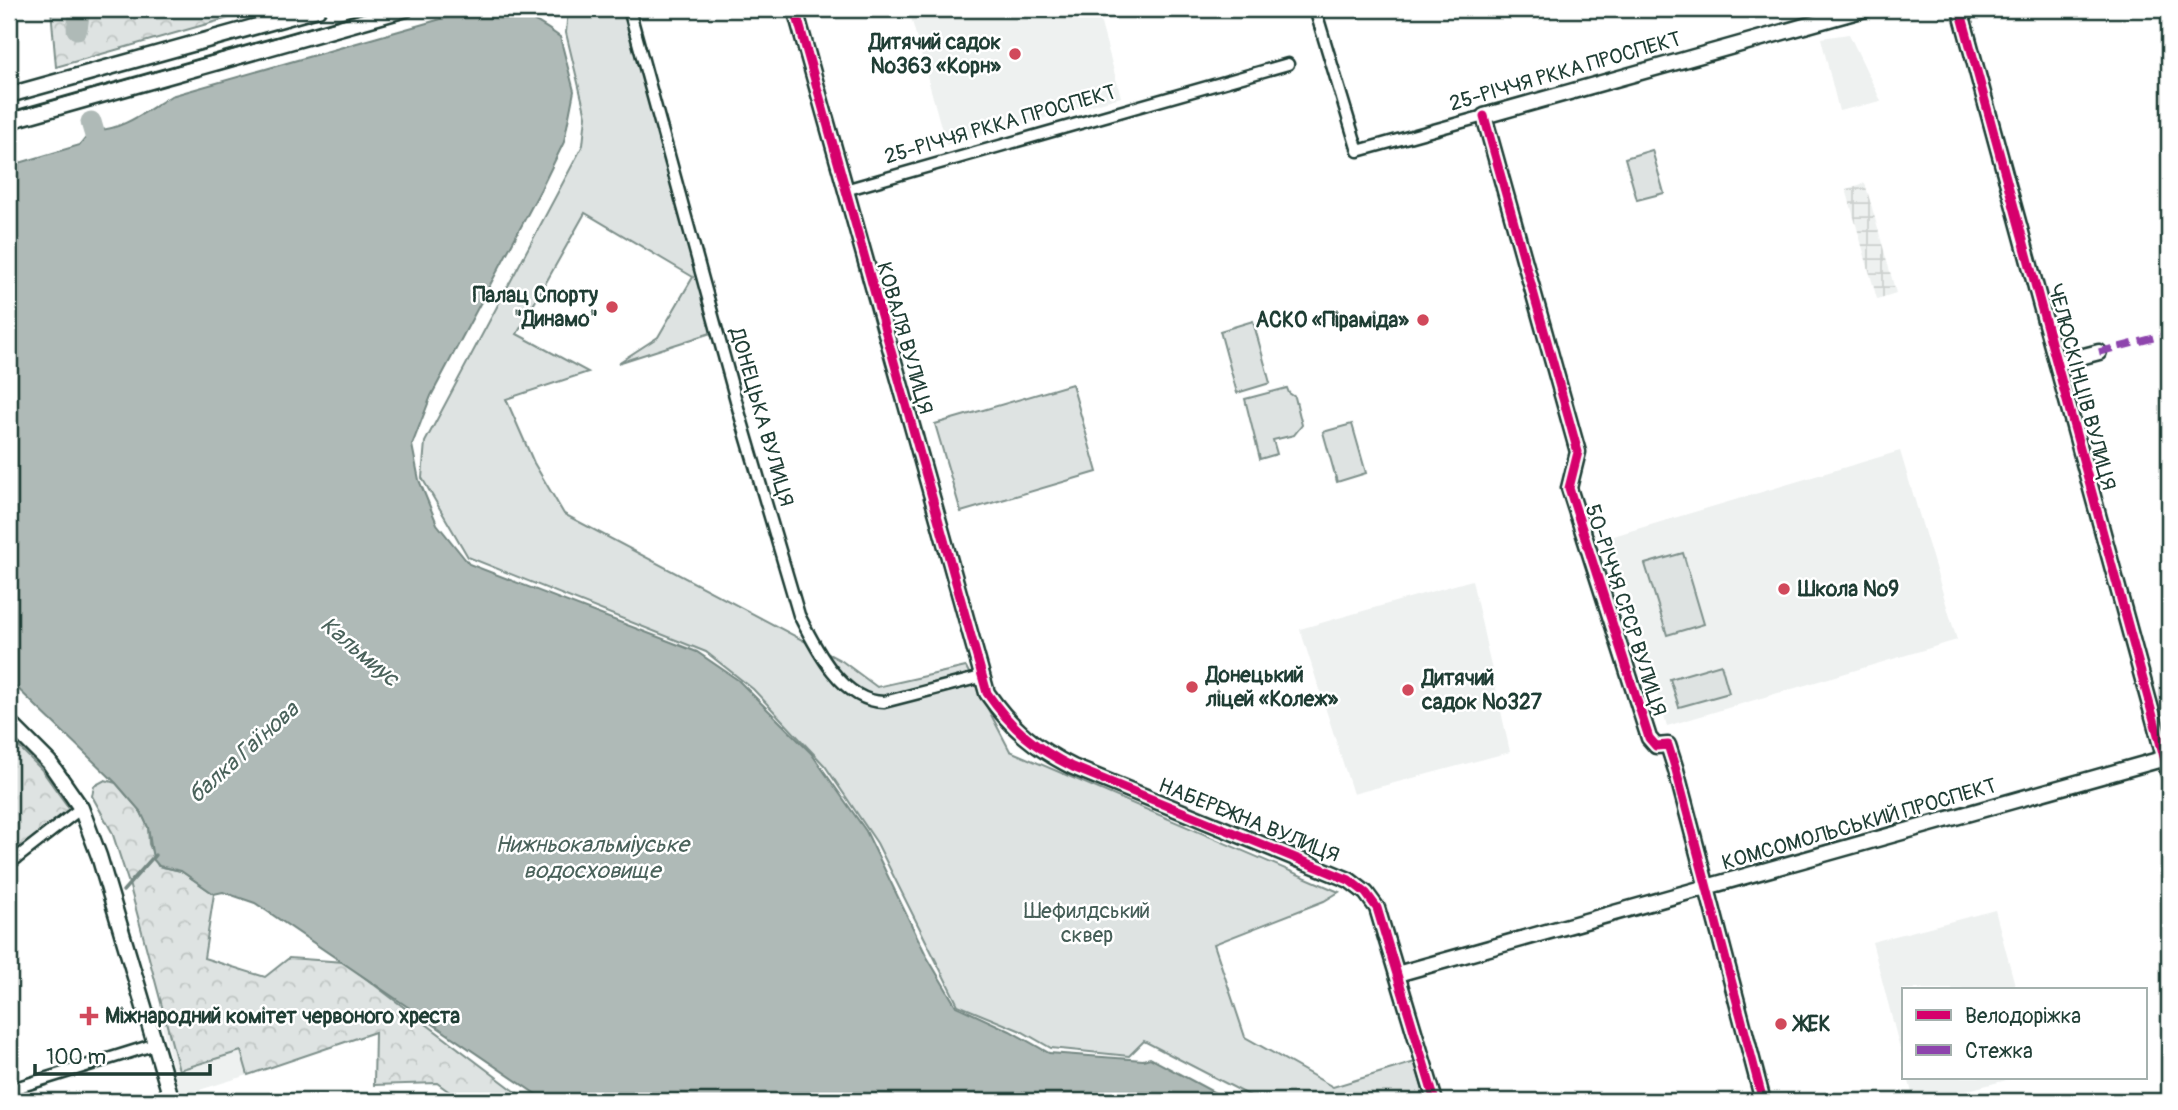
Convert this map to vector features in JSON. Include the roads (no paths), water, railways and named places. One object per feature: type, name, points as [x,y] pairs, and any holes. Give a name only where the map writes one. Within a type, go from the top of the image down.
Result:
[{"type":"street","points":[[9,96],[318,9]]},
{"type":"street","points":[[9,121],[406,9]]},
{"type":"street","name":"ДОНЕЦЬКА ВУЛИЦЯ","points":[[629,9],[744,429],[799,615],[814,645],[838,677],[856,694],[870,702],[884,702],[981,677]]},
{"type":"street","name":"КОВАЛЯ ВУЛИЦЯ","points":[[795,9],[981,677]]},
{"type":"street","name":"25-РІЧЧЯ РККА ПРОСПЕКТ","points":[[1315,9],[1358,151],[1865,9]]},
{"type":"street","name":"ЧЕЛЮСКІНЦІВ ВУЛИЦЯ","points":[[1960,9],[2167,758],[2169,775]]},
{"type":"street","name":"25-РІЧЧЯ РККА ПРОСПЕКТ","points":[[845,190],[1288,64]]},
{"type":"street","name":"50-РІЧЧЯ СРСР ВУЛИЦЯ","points":[[1484,116],[1578,452],[1569,488],[1649,738],[1656,746],[1668,745],[1763,1101]]},
{"type":"street","points":[[2057,363],[2099,352]]},
{"type":"street","name":"НАБЕРЕЖНА ВУЛИЦЯ","points":[[981,677],[987,693],[998,709],[1019,732],[1044,753],[1349,880],[1366,893],[1377,908],[1435,1101]]},
{"type":"street","points":[[9,722],[49,762],[81,808],[99,856],[172,1101]]},
{"type":"street","name":"КОМСОМОЛЬСЬКИЙ ПРОСПЕКТ","points":[[1397,974],[2167,758]]},
{"type":"street","points":[[9,864],[81,808]]},
{"type":"street","points":[[9,1090],[156,1044]]},
{"type":"water","name":"Нижньокальміуське водосховище","points":[[476,9],[501,10],[521,15],[540,23],[560,37],[574,91],[564,142],[431,396],[412,445],[419,480],[437,524],[469,564],[697,652],[738,680],[811,753],[866,831],[927,957],[956,1006],[1049,1053],[1143,1060],[1150,1058],[1230,1101],[546,1101],[255,903],[223,892],[214,894],[181,871],[159,866],[153,859],[148,827],[141,812],[116,783],[9,680],[9,166],[80,145],[92,130],[123,124],[171,96]]},
{"type":"waterway","points":[[77,29],[80,9]]},
{"type":"waterway","name":"Кальмиус","points":[[91,122],[101,156]]},
{"type":"waterway","points":[[123,891],[155,855]]},
{"type":"tram line","points":[[9,113],[377,9]]},
{"type":"place","name":"Дитячий садок №363 «Корн»","points":[[1015,54]]},
{"type":"place","name":"Палац Спорту \"Динамо\"","points":[[612,307]]},
{"type":"place","name":"АСКО «Піраміда»","points":[[1423,320]]},
{"type":"place","name":"Школа №9","points":[[1784,589]]},
{"type":"place","name":"Донецький ліцей «Колеж»","points":[[1192,687]]},
{"type":"place","name":"Дитячий садок №327","points":[[1408,690]]},
{"type":"place","name":"Міжнародний комітет червоного хреста","points":[[89,1016]]},
{"type":"place","name":"ЖЕК","points":[[1781,1024]]},
{"type":"water label","name":"балка Гаїнова","points":[[243,752]]},
{"type":"park label","name":"Шефилдський сквер","points":[[1087,923]]}]
